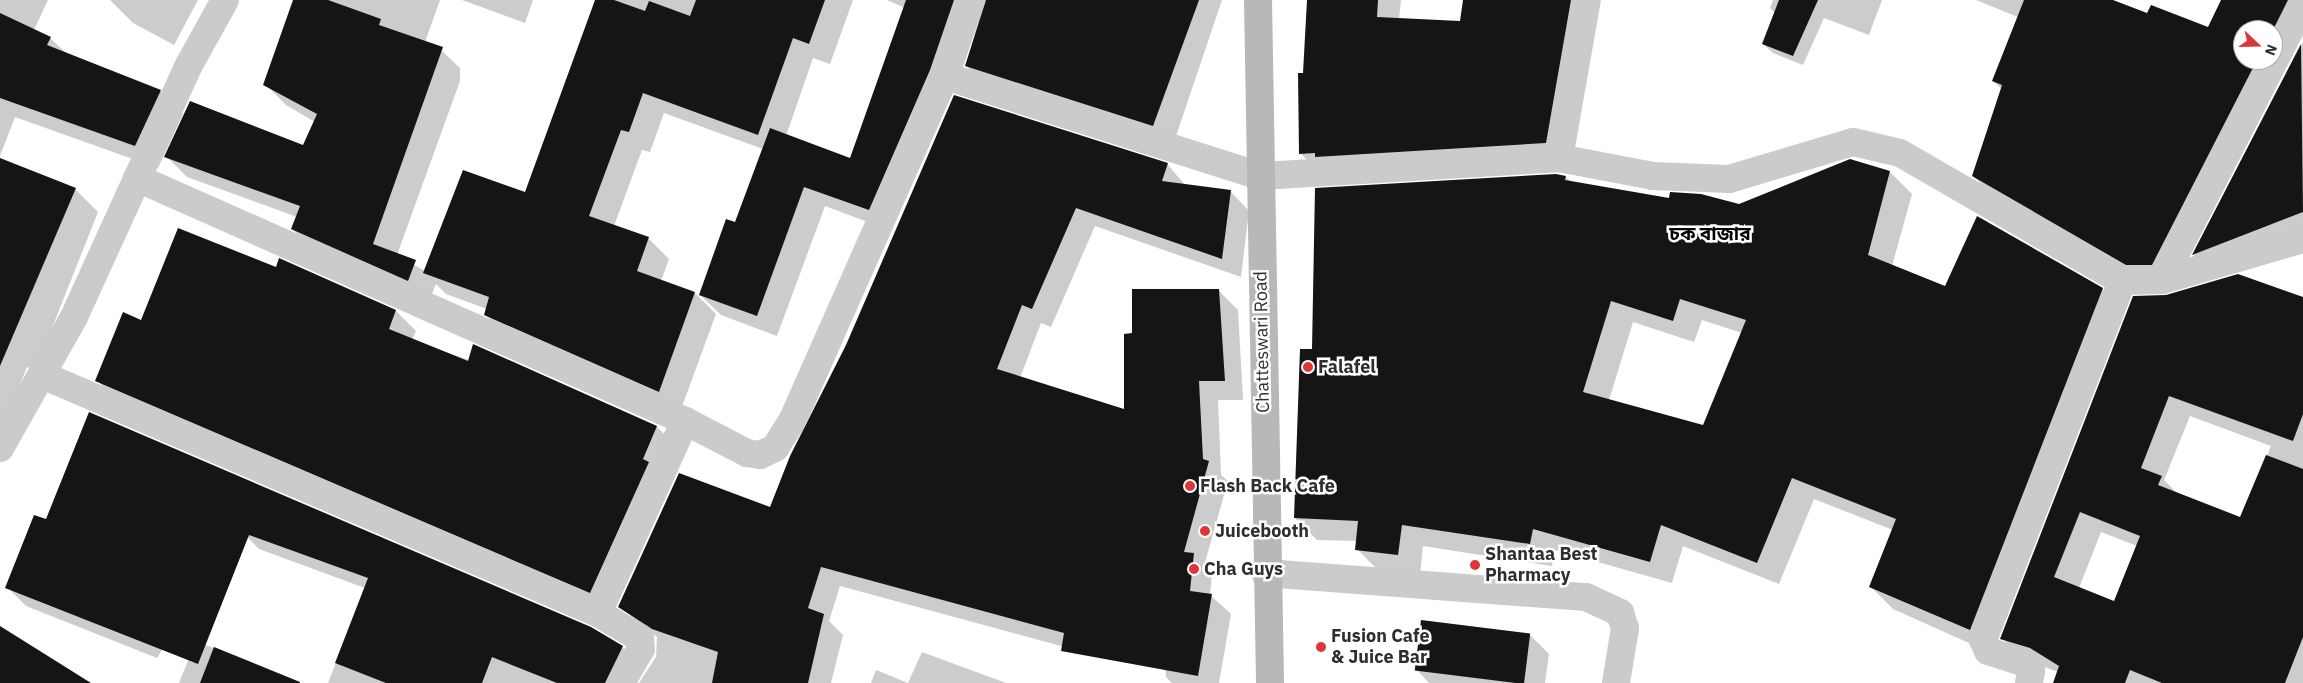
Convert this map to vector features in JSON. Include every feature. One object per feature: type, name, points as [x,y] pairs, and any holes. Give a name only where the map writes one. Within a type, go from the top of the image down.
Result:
[{"type":"main road","name":"Chatteswari Road","points":[[1258,0],[1265,573],[1270,683]]},
{"type":"street","points":[[0,448],[74,317],[137,178],[225,0]]},
{"type":"street","points":[[137,178],[685,421],[747,453],[760,455],[775,448],[793,419],[945,76],[971,0]]},
{"type":"street","points":[[1559,158],[1587,0]]},
{"type":"street","points":[[2162,280],[2303,5]]},
{"type":"street","points":[[945,76],[1260,176],[1559,158],[1653,176],[1729,180],[1852,142],[1900,153],[2122,281],[2162,280],[2303,239]]},
{"type":"street","points":[[2029,683],[2031,671],[2025,663],[1988,650],[1983,640],[2122,281]]},
{"type":"street","points":[[42,375],[598,613],[640,638],[641,649],[621,683]]},
{"type":"street","points":[[598,613],[685,421]]},
{"type":"street","points":[[1265,573],[1586,597],[1620,613],[1625,628],[1616,683]]},
{"type":"building","points":[[293,0],[328,0],[381,19],[379,25],[443,47],[373,244],[416,260],[408,281],[291,229],[300,206],[164,157],[190,101],[303,145],[317,114],[263,85]]},
{"type":"building","points":[[595,0],[614,0],[645,11],[649,1],[690,16],[696,0],[825,0],[809,44],[793,38],[758,135],[643,93],[629,132],[621,130],[589,216],[649,237],[637,271],[695,292],[659,392],[484,315],[489,297],[423,273],[463,170],[525,192]]},
{"type":"building","points":[[906,0],[954,0],[930,70],[869,210],[804,187],[757,316],[699,295],[726,219],[735,222],[770,128],[850,158]]},
{"type":"building","points":[[986,0],[1199,0],[1153,126],[965,66]]},
{"type":"building","points":[[1307,0],[1378,0],[1377,17],[1460,21],[1463,0],[1571,0],[1546,143],[1315,157],[1315,153],[1299,154],[1298,73],[1303,73]]},
{"type":"building","points":[[1779,0],[1818,0],[1793,56],[1762,44]]},
{"type":"building","points":[[2024,0],[2113,0],[2147,13],[2151,5],[2208,27],[2221,0],[2288,0],[2278,20],[2233,20],[2233,70],[2252,70],[2152,265],[2126,265],[1972,176],[2002,85],[1992,81]]},
{"type":"building","points":[[0,13],[51,37],[47,45],[161,90],[135,146],[0,98]]},
{"type":"building","points":[[2301,44],[2303,212],[2192,255]]},
{"type":"building","points":[[954,95],[1168,163],[1162,181],[1231,190],[1222,259],[1076,208],[1032,309],[1022,305],[997,369],[1124,409],[1124,334],[1132,333],[1132,289],[1219,289],[1225,381],[1199,381],[1203,459],[1209,461],[1184,552],[1194,553],[1190,591],[1212,594],[1198,676],[1061,651],[1064,633],[821,567],[808,608],[824,614],[808,683],[712,683],[718,652],[652,629],[618,607],[679,473],[770,507],[790,456],[846,345]]},
{"type":"building","points":[[0,158],[76,188],[0,366]]},
{"type":"building","points":[[1850,159],[1890,171],[1868,255],[1945,286],[1977,216],[2103,288],[1970,630],[1869,587],[1896,519],[1792,478],[1757,563],[1661,525],[1650,562],[1533,529],[1530,544],[1402,525],[1398,555],[1355,550],[1358,521],[1294,518],[1300,349],[1312,349],[1315,188],[1556,174],[1566,176],[1565,180],[1669,198],[1670,192],[1701,194],[1739,204]],"holes":[[[1680,299],[1746,320],[1703,425],[1583,392],[1611,301],[1673,321]]]},
{"type":"building","points":[[178,228],[276,267],[279,258],[396,310],[389,329],[468,361],[473,344],[657,426],[643,459],[649,462],[590,593],[95,381],[123,312],[141,320]]},
{"type":"building","points":[[2238,274],[2303,297],[2303,414],[2293,441],[2169,396],[2141,468],[2162,476],[2158,485],[2240,517],[2266,455],[2303,469],[2303,637],[2285,683],[2162,683],[2130,670],[2125,683],[2053,683],[2059,666],[2030,648],[2000,639],[2133,296],[2166,295]],"holes":[[[2080,512],[2140,536],[2114,601],[2054,577]]]},
{"type":"building","points":[[89,412],[591,627],[623,646],[605,683],[557,683],[492,657],[482,683],[386,683],[335,663],[368,578],[249,535],[198,664],[5,588],[34,515],[46,519]]},
{"type":"building","points":[[1421,620],[1530,633],[1524,683],[1415,671]]},
{"type":"building","points":[[0,626],[91,683],[0,683]]},
{"type":"building","points":[[214,647],[300,682],[300,683],[200,683]]},
{"type":"place","name":"Falafel","points":[[1308,367]]},
{"type":"place","name":"Flash Back Cafe","points":[[1190,486]]},
{"type":"place","name":"Juicebooth","points":[[1205,531]]},
{"type":"place","name":"Shantaa Best Pharmacy","points":[[1475,565]]},
{"type":"place","name":"Cha Guys","points":[[1194,569]]},
{"type":"place","name":"Fusion Cafe & Juice Bar","points":[[1321,647]]},
{"type":"district","name":"চক বাজার","points":[[1710,234]]}]
